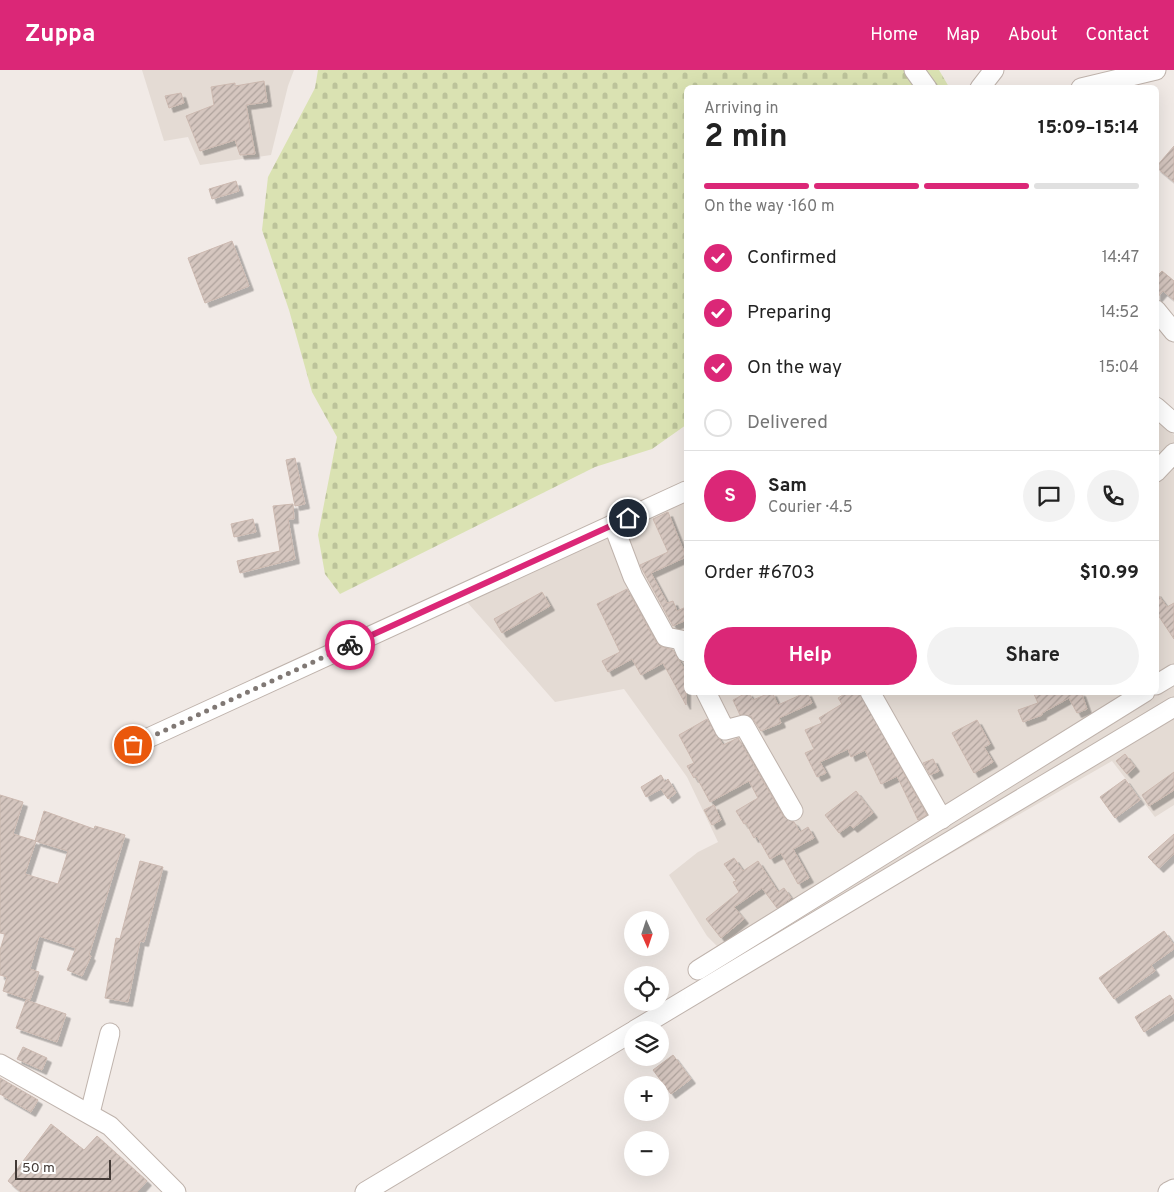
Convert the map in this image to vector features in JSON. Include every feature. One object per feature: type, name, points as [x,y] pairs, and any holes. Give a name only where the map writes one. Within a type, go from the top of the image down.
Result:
[{"type":"street","points":[[914,70],[925,85]]},
{"type":"street","points":[[976,70],[981,81],[980,85]]},
{"type":"street","points":[[982,85],[994,70]]},
{"type":"street","points":[[1094,85],[1156,70]]},
{"type":"street","points":[[1159,314],[1174,332]]},
{"type":"street","points":[[1159,410],[1174,423]]},
{"type":"street","points":[[1159,469],[1174,454]]},
{"type":"street","points":[[133,745],[684,492]]},
{"type":"street","points":[[613,524],[633,577],[666,637],[681,640],[684,647]]},
{"type":"street","points":[[1159,684],[1174,674]]},
{"type":"street","points":[[707,695],[724,730],[744,725],[793,811]]},
{"type":"street","points":[[872,695],[942,819]]},
{"type":"street","points":[[698,970],[1140,695]]},
{"type":"street","points":[[651,1021],[1174,708]]},
{"type":"street","points":[[90,1113],[110,1033]]},
{"type":"street","points":[[365,1192],[624,1037]]},
{"type":"street","points":[[0,1064],[90,1113],[110,1126],[176,1192]]},
{"type":"street","points":[[1168,1192],[1174,1189]]},
{"type":"shaded area","points":[[142,70],[294,70],[288,86],[271,155],[200,165],[188,137],[164,141]]},
{"type":"shaded area","points":[[1159,422],[1174,435],[1174,805],[1155,817],[1112,761],[757,965],[749,959],[717,946],[707,936],[669,875],[698,852],[718,842],[687,777],[624,689],[555,702],[467,602],[684,496],[684,695],[1159,695]]},
{"type":"green space","points":[[318,70],[939,70],[948,85],[684,85],[684,426],[652,449],[595,467],[340,594],[325,574],[318,535],[337,437],[312,392],[289,310],[262,230],[268,177],[315,88]]},
{"type":"building","points":[[264,81],[267,102],[246,105],[255,154],[240,155],[235,140],[200,151],[186,116],[214,105],[211,87],[235,83],[235,86]]},
{"type":"building","points":[[181,93],[184,103],[169,108],[165,96]]},
{"type":"building","points":[[1174,146],[1174,182],[1159,170],[1159,164]]},
{"type":"building","points":[[236,181],[239,191],[212,199],[209,189]]},
{"type":"building","points":[[232,241],[249,286],[205,303],[188,258]]},
{"type":"building","points":[[1162,271],[1174,281],[1174,300],[1163,291],[1159,296],[1159,274]]},
{"type":"building","points":[[295,458],[305,504],[295,506],[286,460]]},
{"type":"building","points":[[293,504],[294,519],[288,519],[295,559],[240,573],[237,561],[280,551],[273,506]]},
{"type":"building","points":[[668,512],[684,552],[684,558],[651,573],[667,603],[673,601],[677,611],[684,608],[684,621],[673,626],[640,565],[668,552],[653,519]]},
{"type":"building","points":[[253,519],[256,532],[234,537],[231,524]]},
{"type":"building","points":[[627,589],[656,642],[660,646],[673,650],[684,669],[686,705],[663,663],[641,675],[632,659],[608,672],[602,661],[620,652],[597,604]]},
{"type":"building","points":[[542,592],[550,606],[502,633],[494,619]]},
{"type":"building","points":[[1159,596],[1167,607],[1174,603],[1174,639],[1159,616]]},
{"type":"building","points":[[742,695],[750,695],[753,700],[765,695],[773,695],[778,705],[800,695],[808,695],[812,703],[779,718],[781,723],[761,731],[751,716],[740,715],[733,700]]},
{"type":"building","points":[[843,695],[861,695],[927,815],[918,820],[897,776],[881,784],[865,750],[851,757],[848,749],[820,762],[826,773],[817,777],[805,753],[814,749],[805,730],[822,723],[819,718],[842,704],[838,698]]},
{"type":"building","points":[[1034,695],[1082,695],[1087,709],[1077,713],[1069,698],[1042,713],[1042,715],[1023,722],[1018,710],[1038,703]]},
{"type":"building","points":[[707,719],[723,745],[738,738],[784,817],[794,822],[800,832],[808,827],[814,838],[793,849],[809,878],[798,884],[781,853],[770,859],[757,836],[754,838],[746,823],[744,824],[736,811],[758,798],[749,781],[710,802],[696,776],[694,778],[687,766],[694,763],[679,735]]},
{"type":"building","points":[[977,720],[990,744],[984,747],[993,762],[974,773],[952,733]]},
{"type":"building","points":[[1125,754],[1135,767],[1127,774],[1116,761]]},
{"type":"building","points":[[933,759],[939,771],[930,775],[923,763]]},
{"type":"building","points":[[1174,772],[1174,790],[1149,806],[1142,795]]},
{"type":"building","points":[[661,775],[665,782],[668,779],[676,793],[668,799],[661,789],[646,797],[641,787]]},
{"type":"building","points":[[1125,779],[1140,800],[1115,818],[1100,797]]},
{"type":"building","points":[[856,791],[873,813],[853,828],[850,825],[839,833],[825,815]]},
{"type":"building","points":[[0,795],[23,802],[13,834],[35,841],[44,811],[94,829],[95,826],[125,835],[89,955],[91,956],[82,976],[67,970],[76,948],[39,936],[30,969],[39,972],[30,1000],[3,991],[7,977],[0,975],[0,950],[5,934],[0,933]],"holes":[[[36,841],[68,851],[58,884],[25,874]]]},
{"type":"building","points":[[714,805],[721,820],[712,825],[704,810]]},
{"type":"building","points":[[1174,834],[1174,854],[1159,868],[1148,857]]},
{"type":"building","points":[[734,858],[743,871],[758,861],[778,892],[784,888],[791,898],[777,908],[762,888],[734,907],[744,919],[721,938],[706,919],[739,892],[733,882],[736,881],[724,864]]},
{"type":"building","points":[[140,861],[163,867],[144,942],[140,941],[128,1002],[105,998],[116,938],[120,939]]},
{"type":"building","points":[[1164,931],[1174,945],[1174,949],[1151,965],[1155,971],[1114,999],[1099,978]]},
{"type":"building","points":[[1170,995],[1174,1001],[1174,1013],[1144,1032],[1135,1017]]},
{"type":"building","points":[[26,1000],[66,1014],[57,1042],[16,1028]]},
{"type":"building","points":[[23,1047],[47,1058],[42,1070],[17,1059]]},
{"type":"building","points":[[673,1055],[691,1079],[671,1094],[669,1091],[669,1076],[658,1076],[653,1070],[658,1066],[669,1066],[669,1058]]},
{"type":"building","points":[[0,1078],[38,1100],[31,1112],[0,1094]]},
{"type":"building","points":[[51,1124],[84,1150],[97,1136],[147,1181],[137,1192],[21,1192],[8,1181]]},
{"type":"way so far","points":[[133,745],[350,645]]},
{"type":"route","points":[[350,645],[628,518]]}]
